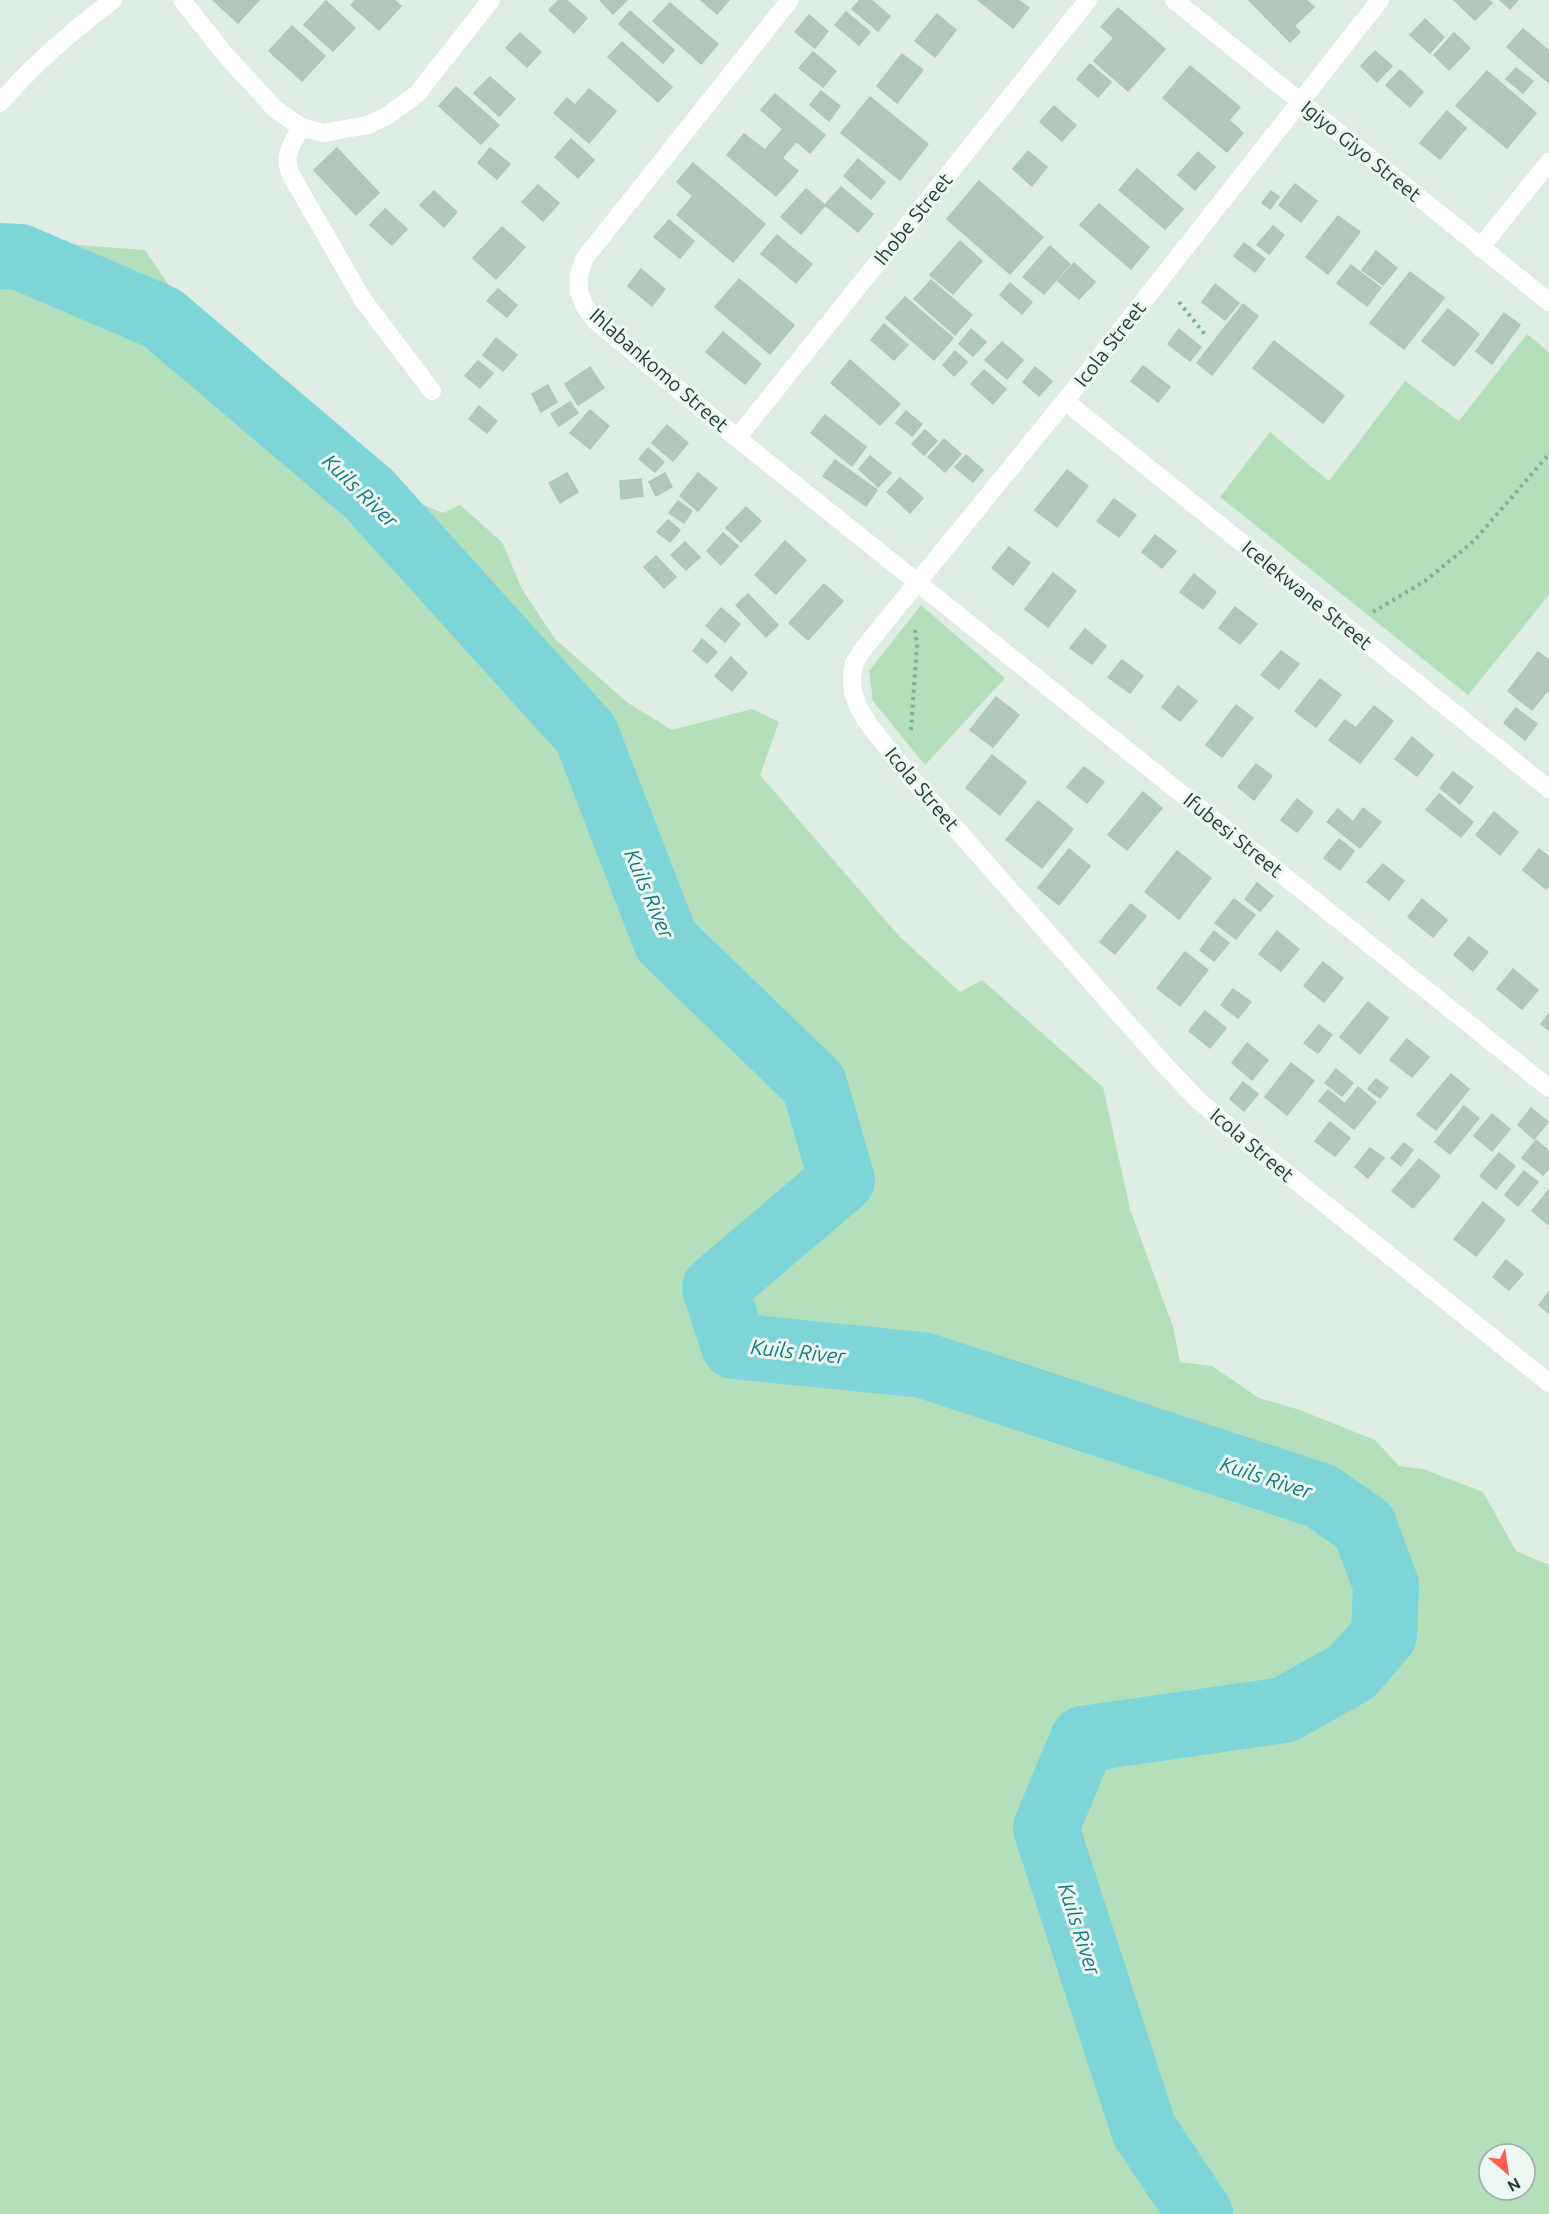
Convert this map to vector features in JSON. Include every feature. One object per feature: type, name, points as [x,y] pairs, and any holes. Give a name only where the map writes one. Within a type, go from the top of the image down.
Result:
[{"type":"street","points":[[0,104],[39,61],[113,0]]},
{"type":"street","points":[[182,0],[223,52],[275,109],[301,127],[323,133],[368,125],[387,116],[417,94],[490,0]]},
{"type":"street","name":"Ihlabankomo Street","points":[[790,0],[584,259],[579,275],[579,292],[585,307],[596,321],[917,583]]},
{"type":"street","name":"Ihobe Street","points":[[737,438],[1088,0]]},
{"type":"street","name":"Igiyo Giyo Street","points":[[1174,0],[1549,302]]},
{"type":"street","name":"Icola Street","points":[[1380,0],[1065,401],[864,648],[854,663],[853,693],[860,710],[912,779],[1199,1101],[1265,1157],[1549,1383]]},
{"type":"street","points":[[301,127],[287,156],[287,166],[291,175],[363,300],[432,391]]},
{"type":"street","points":[[1480,248],[1549,162]]},
{"type":"street","name":"Icelekwane Street","points":[[1065,401],[1549,788]]},
{"type":"street","name":"Ifubesi Street","points":[[917,583],[1549,1088]]},
{"type":"path","points":[[1164,276],[1169,289],[1207,337]]},
{"type":"path","points":[[1346,627],[1394,600],[1450,562],[1474,541],[1549,454]]},
{"type":"path","points":[[905,598],[914,623],[917,645],[911,719],[912,779]]},
{"type":"green space","points":[[0,225],[78,245],[145,250],[189,315],[259,370],[323,427],[409,515],[424,505],[443,513],[460,505],[502,542],[522,589],[555,639],[628,703],[672,730],[752,709],[779,722],[760,775],[899,936],[960,992],[982,980],[1103,1087],[1130,1209],[1173,1327],[1180,1362],[1212,1366],[1259,1398],[1300,1410],[1375,1440],[1399,1466],[1423,1469],[1483,1492],[1516,1551],[1549,1565],[1549,2214],[0,2214]]},
{"type":"green space","points":[[1527,334],[1549,352],[1549,595],[1468,695],[1220,497],[1270,432],[1329,481],[1405,381],[1459,421]]},
{"type":"green space","points":[[921,605],[1005,678],[925,765],[873,701],[869,671]]},
{"type":"building","points":[[213,0],[259,0],[238,23]]},
{"type":"building","points":[[356,0],[394,0],[401,6],[379,30],[351,5]]},
{"type":"building","points":[[559,0],[566,0],[587,18],[574,33],[549,10]]},
{"type":"building","points":[[600,0],[627,0],[613,14]]},
{"type":"building","points":[[701,0],[729,0],[717,14]]},
{"type":"building","points":[[860,0],[871,0],[890,16],[878,31],[852,9]]},
{"type":"building","points":[[978,0],[1018,0],[1029,8],[1013,28]]},
{"type":"building","points":[[1249,0],[1306,0],[1314,7],[1294,26],[1300,32],[1290,42]]},
{"type":"building","points":[[1454,0],[1488,0],[1492,3],[1475,20]]},
{"type":"building","points":[[1500,0],[1518,0],[1510,9]]},
{"type":"building","points":[[326,1],[355,28],[333,51],[304,25]]},
{"type":"building","points":[[670,3],[718,44],[701,64],[653,21]]},
{"type":"building","points":[[1118,8],[1165,49],[1128,91],[1094,61],[1114,38],[1101,27]]},
{"type":"building","points":[[630,11],[674,50],[663,63],[619,24]]},
{"type":"building","points":[[846,12],[870,32],[859,45],[835,25]]},
{"type":"building","points":[[937,14],[956,30],[935,57],[915,41]]},
{"type":"building","points":[[809,15],[828,31],[815,48],[795,32]]},
{"type":"building","points":[[1425,19],[1444,37],[1430,53],[1410,35]]},
{"type":"building","points":[[292,26],[325,56],[302,81],[269,51]]},
{"type":"building","points":[[1523,29],[1549,51],[1549,83],[1507,47]]},
{"type":"building","points":[[520,33],[541,52],[527,67],[506,48]]},
{"type":"building","points":[[1454,33],[1470,48],[1449,70],[1434,55]]},
{"type":"building","points":[[622,42],[672,87],[658,102],[608,57]]},
{"type":"building","points":[[1375,51],[1392,66],[1377,82],[1361,66]]},
{"type":"building","points":[[813,52],[836,71],[823,87],[799,68]]},
{"type":"building","points":[[902,54],[923,70],[897,103],[877,86]]},
{"type":"building","points":[[1090,64],[1111,82],[1098,97],[1077,79]]},
{"type":"building","points":[[1190,66],[1240,107],[1229,120],[1243,133],[1227,152],[1163,98]]},
{"type":"building","points":[[1516,68],[1533,81],[1523,93],[1506,79]]},
{"type":"building","points":[[1400,70],[1423,92],[1410,107],[1386,85]]},
{"type":"building","points":[[1487,71],[1536,113],[1507,148],[1456,106]]},
{"type":"building","points":[[490,77],[515,99],[499,116],[474,93]]},
{"type":"building","points":[[456,87],[499,125],[481,144],[439,106]]},
{"type":"building","points":[[589,89],[616,111],[589,143],[554,113],[567,98],[575,105]]},
{"type":"building","points":[[821,91],[840,106],[829,121],[810,105]]},
{"type":"building","points":[[775,94],[825,135],[810,153],[796,141],[782,158],[798,171],[776,196],[727,155],[744,134],[765,150],[783,129],[761,110]]},
{"type":"building","points":[[870,97],[928,144],[900,180],[841,133]]},
{"type":"building","points":[[1054,106],[1076,125],[1062,141],[1040,122]]},
{"type":"building","points":[[1447,111],[1466,128],[1440,159],[1420,143]]},
{"type":"building","points":[[571,139],[594,160],[578,178],[555,157]]},
{"type":"building","points":[[337,148],[379,193],[356,215],[314,170]]},
{"type":"building","points":[[490,148],[510,164],[497,179],[478,163]]},
{"type":"building","points":[[1028,151],[1047,167],[1032,186],[1013,169]]},
{"type":"building","points":[[1198,152],[1215,167],[1195,190],[1178,175]]},
{"type":"building","points":[[858,159],[885,182],[871,199],[844,176]]},
{"type":"building","points":[[693,163],[765,224],[733,262],[677,215],[693,196],[677,182]]},
{"type":"building","points":[[1137,169],[1183,209],[1165,229],[1119,190]]},
{"type":"building","points":[[979,181],[1043,237],[1010,274],[947,219]]},
{"type":"building","points":[[1295,184],[1317,201],[1301,222],[1279,205]]},
{"type":"building","points":[[538,185],[559,203],[543,221],[522,202]]},
{"type":"building","points":[[841,187],[873,214],[858,232],[825,205]]},
{"type":"building","points":[[806,189],[825,205],[801,234],[781,217]]},
{"type":"building","points":[[434,191],[457,212],[444,227],[420,205]]},
{"type":"building","points":[[1271,191],[1279,197],[1270,209],[1262,203]]},
{"type":"building","points":[[1099,204],[1149,247],[1131,269],[1080,225]]},
{"type":"building","points":[[385,209],[407,229],[392,245],[370,225]]},
{"type":"building","points":[[1338,216],[1360,232],[1328,274],[1306,257]]},
{"type":"building","points":[[669,220],[694,241],[680,258],[654,237]]},
{"type":"building","points":[[1273,226],[1284,235],[1269,254],[1257,245]]},
{"type":"building","points":[[502,227],[525,247],[496,279],[473,258]]},
{"type":"building","points":[[777,235],[791,247],[775,265],[761,254]]},
{"type":"building","points":[[960,241],[982,261],[953,294],[930,275]]},
{"type":"building","points":[[1244,243],[1265,259],[1255,272],[1234,256]]},
{"type":"building","points":[[1050,246],[1070,264],[1044,294],[1023,277]]},
{"type":"building","points":[[791,247],[812,264],[796,283],[775,265]]},
{"type":"building","points":[[1376,251],[1397,268],[1383,285],[1362,270]]},
{"type":"building","points":[[1074,263],[1095,282],[1079,299],[1058,281]]},
{"type":"building","points":[[1351,265],[1381,288],[1367,306],[1337,283]]},
{"type":"building","points":[[641,269],[665,289],[652,306],[628,286]]},
{"type":"building","points":[[1410,272],[1444,298],[1404,349],[1370,323]]},
{"type":"building","points":[[739,279],[794,325],[770,354],[715,307]]},
{"type":"building","points":[[931,280],[972,315],[955,335],[914,299]]},
{"type":"building","points":[[1010,283],[1032,302],[1022,314],[1000,295]]},
{"type":"building","points":[[1215,284],[1239,303],[1225,320],[1202,302]]},
{"type":"building","points":[[498,289],[517,305],[507,317],[487,301]]},
{"type":"building","points":[[905,297],[953,338],[934,360],[886,318]]},
{"type":"building","points":[[1243,304],[1258,316],[1212,375],[1197,363]]},
{"type":"building","points":[[1448,309],[1479,334],[1454,366],[1422,341]]},
{"type":"building","points":[[1504,313],[1520,325],[1492,364],[1476,351]]},
{"type":"building","points":[[884,324],[908,345],[894,360],[871,340]]},
{"type":"building","points":[[971,329],[986,342],[973,356],[959,344]]},
{"type":"building","points":[[1179,329],[1201,347],[1190,361],[1168,344]]},
{"type":"building","points":[[723,332],[761,364],[745,384],[706,352]]},
{"type":"building","points":[[496,338],[517,355],[503,371],[483,355]]},
{"type":"building","points":[[1274,341],[1344,396],[1323,423],[1253,368]]},
{"type":"building","points":[[1002,342],[1023,360],[1007,379],[985,360]]},
{"type":"building","points":[[955,351],[967,362],[954,376],[943,365]]},
{"type":"building","points":[[850,360],[900,404],[880,425],[831,383]]},
{"type":"building","points":[[478,361],[493,373],[480,388],[465,376]]},
{"type":"building","points":[[1143,366],[1170,387],[1158,402],[1131,381]]},
{"type":"building","points":[[590,367],[604,388],[578,405],[565,384]]},
{"type":"building","points":[[1035,367],[1052,381],[1039,396],[1023,382]]},
{"type":"building","points":[[984,370],[1006,389],[993,404],[971,384]]},
{"type":"building","points":[[548,385],[557,402],[541,412],[532,394]]},
{"type":"building","points":[[570,402],[578,413],[559,426],[551,414]]},
{"type":"building","points":[[479,406],[497,421],[487,433],[469,419]]},
{"type":"building","points":[[590,410],[609,426],[590,449],[570,433]]},
{"type":"building","points":[[906,411],[922,424],[912,436],[896,423]]},
{"type":"building","points":[[825,415],[866,447],[852,466],[811,433]]},
{"type":"building","points":[[667,425],[688,443],[673,461],[652,443]]},
{"type":"building","points":[[925,430],[937,441],[924,455],[912,444]]},
{"type":"building","points":[[944,439],[961,454],[945,472],[928,457]]},
{"type":"building","points":[[648,448],[664,462],[655,472],[639,459]]},
{"type":"building","points":[[966,455],[983,470],[973,482],[955,467]]},
{"type":"building","points":[[870,456],[891,473],[878,487],[859,469]]},
{"type":"building","points":[[835,460],[877,490],[866,506],[823,476]]},
{"type":"building","points":[[1067,470],[1088,486],[1057,527],[1035,510]]},
{"type":"building","points":[[567,473],[578,492],[560,503],[549,483]]},
{"type":"building","points":[[665,473],[672,487],[656,496],[649,482]]},
{"type":"building","points":[[698,473],[717,488],[698,511],[680,496]]},
{"type":"building","points":[[900,478],[923,498],[910,513],[887,492]]},
{"type":"building","points":[[641,479],[643,496],[621,499],[620,481]]},
{"type":"building","points":[[1114,499],[1136,515],[1119,537],[1097,521]]},
{"type":"building","points":[[678,501],[692,511],[684,523],[669,513]]},
{"type":"building","points":[[746,507],[761,521],[741,542],[726,528]]},
{"type":"building","points":[[668,520],[680,530],[670,542],[657,532]]},
{"type":"building","points":[[723,533],[738,546],[721,565],[707,551]]},
{"type":"building","points":[[1155,535],[1176,551],[1162,568],[1142,552]]},
{"type":"building","points":[[785,541],[806,560],[776,594],[755,575]]},
{"type":"building","points":[[685,542],[700,557],[686,570],[671,555]]},
{"type":"building","points":[[1009,547],[1030,563],[1013,585],[992,568]]},
{"type":"building","points":[[656,556],[676,577],[664,588],[644,567]]},
{"type":"building","points":[[1053,573],[1076,591],[1048,627],[1025,609]]},
{"type":"building","points":[[1194,574],[1216,592],[1203,609],[1180,592]]},
{"type":"building","points":[[824,584],[843,601],[808,640],[789,623]]},
{"type":"building","points":[[748,594],[778,625],[766,637],[736,605]]},
{"type":"building","points":[[1235,607],[1257,624],[1240,644],[1219,628]]},
{"type":"building","points":[[721,608],[740,624],[725,642],[706,626]]},
{"type":"building","points":[[1085,629],[1106,646],[1092,664],[1070,648]]},
{"type":"building","points":[[702,639],[717,652],[707,663],[693,651]]},
{"type":"building","points":[[1281,651],[1299,664],[1279,689],[1261,675]]},
{"type":"building","points":[[1538,652],[1549,660],[1549,692],[1547,691],[1532,710],[1508,691]]},
{"type":"building","points":[[731,657],[747,673],[732,691],[715,676]]},
{"type":"building","points":[[1122,660],[1143,676],[1130,693],[1108,677]]},
{"type":"building","points":[[1320,679],[1341,695],[1316,727],[1295,711]]},
{"type":"building","points":[[1178,686],[1197,701],[1180,721],[1162,707]]},
{"type":"building","points":[[996,697],[1019,715],[993,747],[970,730]]},
{"type":"building","points":[[1236,705],[1253,718],[1222,757],[1206,745]]},
{"type":"building","points":[[1374,706],[1393,721],[1360,763],[1329,740],[1345,720],[1356,728]]},
{"type":"building","points":[[1516,708],[1537,724],[1525,740],[1504,723]]},
{"type":"building","points":[[1412,737],[1433,755],[1417,776],[1395,759]]},
{"type":"building","points":[[992,755],[1026,782],[1000,815],[966,788]]},
{"type":"building","points":[[1256,764],[1272,776],[1254,800],[1238,787]]},
{"type":"building","points":[[1084,767],[1104,782],[1087,803],[1067,787]]},
{"type":"building","points":[[1453,772],[1473,787],[1460,804],[1440,788]]},
{"type":"building","points":[[1143,792],[1162,808],[1127,850],[1108,835]]},
{"type":"building","points":[[1439,794],[1473,822],[1461,837],[1426,810]]},
{"type":"building","points":[[1297,799],[1313,812],[1297,832],[1281,820]]},
{"type":"building","points":[[1038,801],[1073,829],[1042,868],[1006,840]]},
{"type":"building","points":[[1363,808],[1381,822],[1360,848],[1327,822],[1338,809],[1353,822]]},
{"type":"building","points":[[1494,812],[1518,832],[1500,855],[1476,835]]},
{"type":"building","points":[[1339,839],[1354,851],[1340,870],[1324,858]]},
{"type":"building","points":[[1069,849],[1090,866],[1059,905],[1038,888]]},
{"type":"building","points":[[1539,849],[1549,857],[1549,885],[1546,889],[1523,870]]},
{"type":"building","points":[[1177,851],[1211,878],[1179,919],[1145,892]]},
{"type":"building","points":[[1383,864],[1404,881],[1389,900],[1367,882]]},
{"type":"building","points":[[1257,883],[1273,896],[1260,911],[1245,899]]},
{"type":"building","points":[[1234,899],[1255,915],[1236,939],[1215,923]]},
{"type":"building","points":[[1422,899],[1447,920],[1433,937],[1408,917]]},
{"type":"building","points":[[1131,904],[1146,916],[1115,954],[1100,942]]},
{"type":"building","points":[[1214,931],[1229,943],[1214,961],[1200,950]]},
{"type":"building","points":[[1277,931],[1299,949],[1281,971],[1259,954]]},
{"type":"building","points":[[1469,937],[1488,952],[1473,971],[1454,955]]},
{"type":"building","points":[[1185,952],[1208,970],[1180,1006],[1157,988]]},
{"type":"building","points":[[1323,962],[1343,978],[1324,1002],[1304,986]]},
{"type":"building","points":[[1513,969],[1538,990],[1522,1009],[1497,989]]},
{"type":"building","points":[[1233,989],[1251,1002],[1238,1018],[1221,1005]]},
{"type":"building","points":[[1368,1002],[1388,1018],[1360,1054],[1340,1037]]},
{"type":"building","points":[[1205,1011],[1226,1028],[1210,1048],[1189,1031]]},
{"type":"building","points":[[1549,1014],[1549,1030],[1541,1024]]},
{"type":"building","points":[[1319,1025],[1332,1035],[1318,1053],[1304,1043]]},
{"type":"building","points":[[1407,1039],[1429,1057],[1412,1077],[1390,1060]]},
{"type":"building","points":[[1247,1043],[1268,1060],[1252,1080],[1232,1063]]},
{"type":"building","points":[[1291,1063],[1314,1081],[1287,1115],[1265,1097]]},
{"type":"building","points":[[1336,1069],[1353,1083],[1342,1096],[1325,1083]]},
{"type":"building","points":[[1451,1074],[1469,1089],[1436,1130],[1417,1115]]},
{"type":"building","points":[[1376,1079],[1388,1088],[1380,1098],[1368,1089]]},
{"type":"building","points":[[1243,1082],[1258,1094],[1244,1111],[1230,1099]]},
{"type":"building","points":[[1358,1087],[1376,1102],[1354,1129],[1319,1101],[1328,1090],[1345,1104]]},
{"type":"building","points":[[1464,1106],[1479,1118],[1450,1154],[1435,1142]]},
{"type":"building","points":[[1531,1108],[1548,1122],[1534,1139],[1518,1125]]},
{"type":"building","points":[[1492,1114],[1510,1129],[1492,1151],[1474,1136]]},
{"type":"building","points":[[1330,1122],[1350,1138],[1335,1156],[1315,1141]]},
{"type":"building","points":[[1536,1140],[1549,1151],[1549,1168],[1543,1175],[1522,1158]]},
{"type":"building","points":[[1404,1143],[1413,1150],[1401,1166],[1391,1158]]},
{"type":"building","points":[[1370,1148],[1384,1158],[1368,1178],[1355,1167]]},
{"type":"building","points":[[1499,1153],[1515,1166],[1496,1189],[1480,1176]]},
{"type":"building","points":[[1419,1159],[1440,1176],[1413,1208],[1392,1191]]},
{"type":"building","points":[[1524,1171],[1538,1182],[1518,1206],[1505,1195]]},
{"type":"building","points":[[1549,1190],[1549,1225],[1532,1211]]},
{"type":"building","points":[[1483,1202],[1505,1220],[1476,1256],[1454,1239]]},
{"type":"building","points":[[1506,1260],[1523,1274],[1509,1290],[1493,1277]]},
{"type":"building","points":[[1549,1292],[1549,1313],[1539,1305]]},
{"type":"waterway","name":"Kuils River","points":[[0,256],[20,257],[162,318],[369,494],[586,734],[666,941],[814,1084],[842,1180],[715,1288],[734,1346],[923,1365],[1321,1496],[1364,1526],[1386,1585],[1384,1635],[1352,1672],[1284,1710],[1083,1739],[1046,1828],[1144,2130],[1200,2214]]}]
